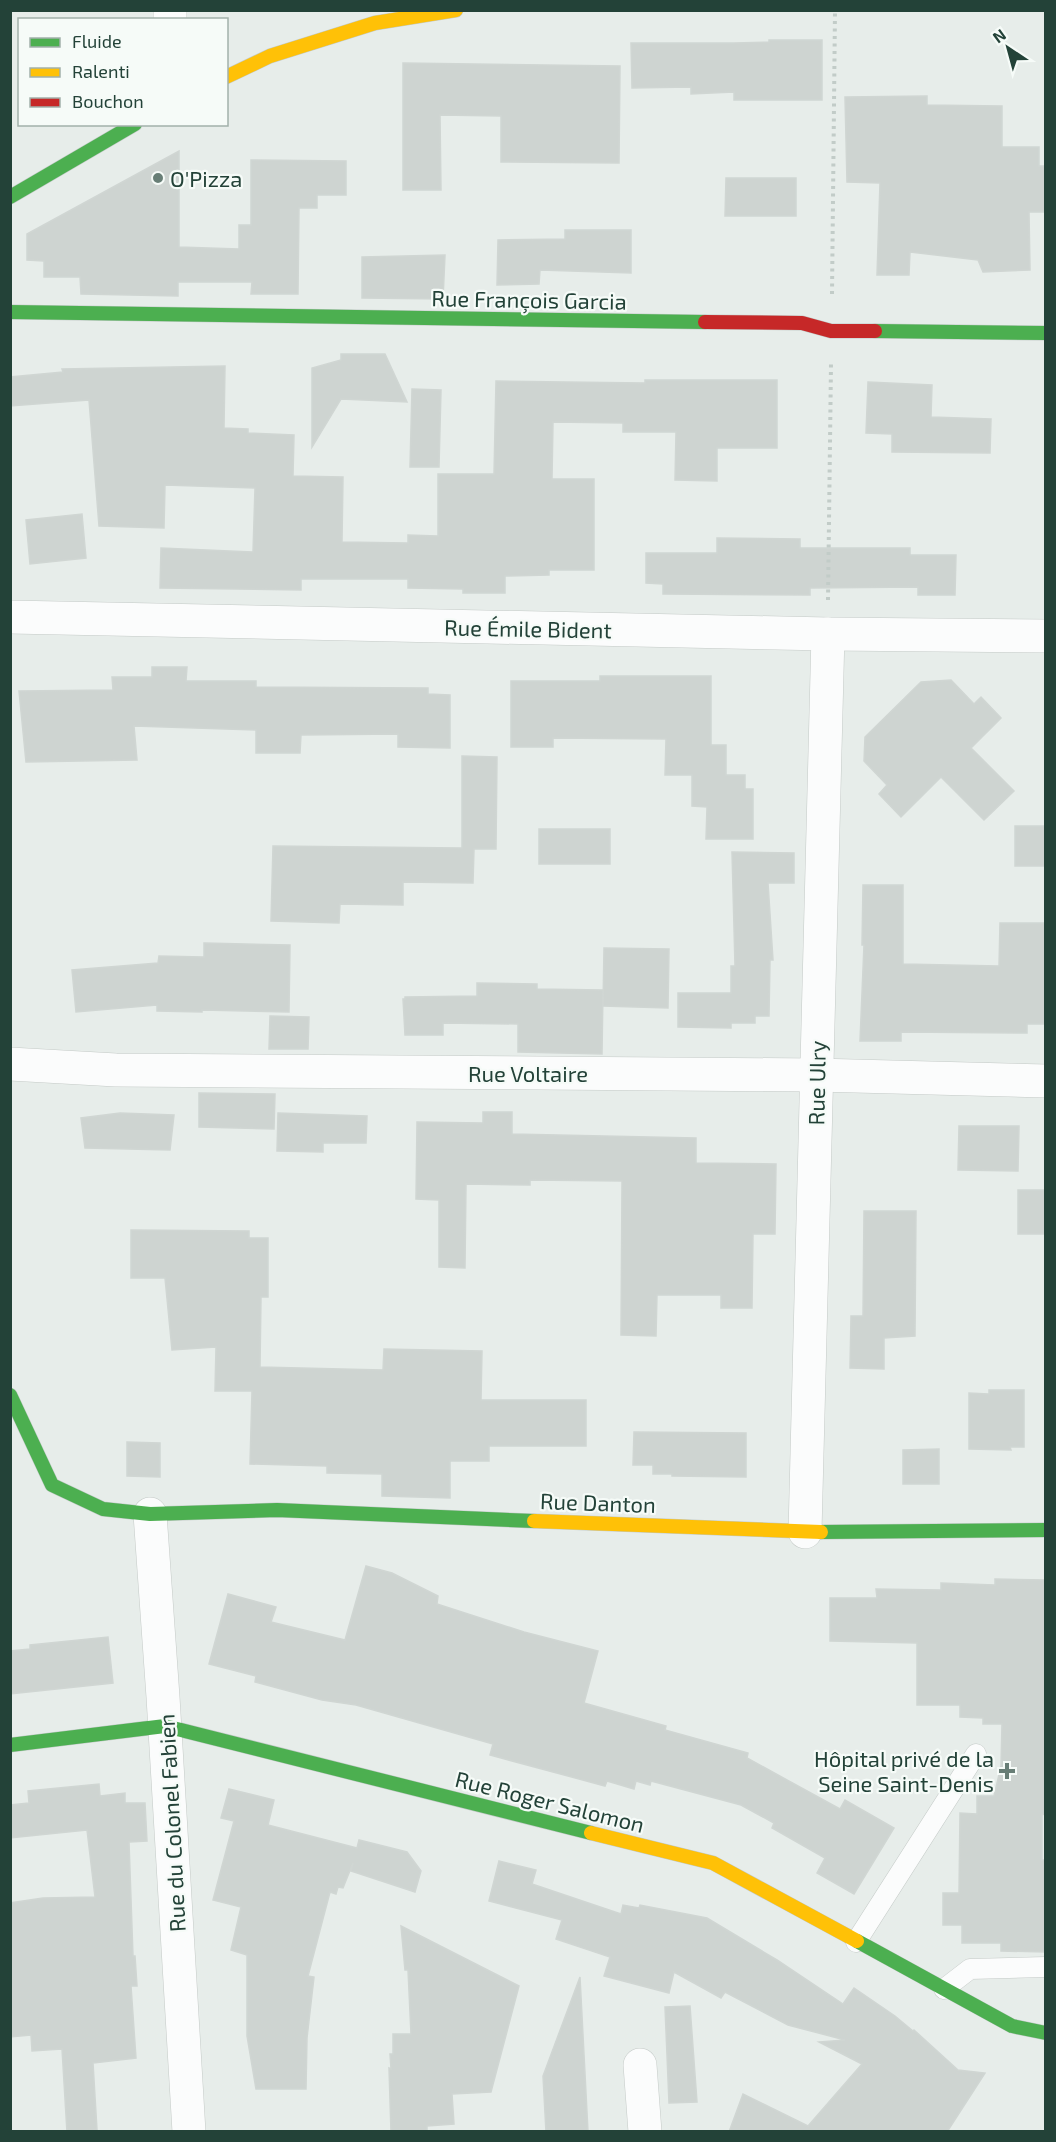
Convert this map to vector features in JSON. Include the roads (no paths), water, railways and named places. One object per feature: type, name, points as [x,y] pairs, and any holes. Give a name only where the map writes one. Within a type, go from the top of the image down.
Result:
[{"type":"street","points":[[228,76],[270,56],[375,23],[456,10]]},
{"type":"street","points":[[10,197],[132,126]]},
{"type":"street","name":"Rue François Garcia","points":[[10,312],[802,323],[831,331],[1046,333]]},
{"type":"street","name":"Rue Émile Bident","points":[[10,617],[828,634],[1046,636]]},
{"type":"street","name":"Rue Ulry","points":[[805,1532],[828,634]]},
{"type":"street","name":"Rue Voltaire","points":[[14,1064],[116,1070],[816,1075],[1046,1081]]},
{"type":"street","name":"Rue Danton","points":[[10,1395],[52,1485],[103,1509],[150,1514],[277,1510],[805,1532],[1046,1530]]},
{"type":"street","name":"Rue du Colonel Fabien","points":[[150,1514],[189,2132]]},
{"type":"street","name":"Rue Roger Salomon","points":[[10,1745],[165,1726],[713,1863],[1012,2026],[1046,2033]]},
{"type":"street","points":[[640,2065],[645,2132]]},
{"type":"lane","points":[[856,1942],[976,1754]]},
{"type":"lane","points":[[944,1989],[970,1969],[1046,1967]]},
{"type":"place","name":"O'Pizza","points":[[158,178]]},
{"type":"place","name":"Hôpital privé de la Seine Saint-Denis","points":[[1007,1771]]}]
